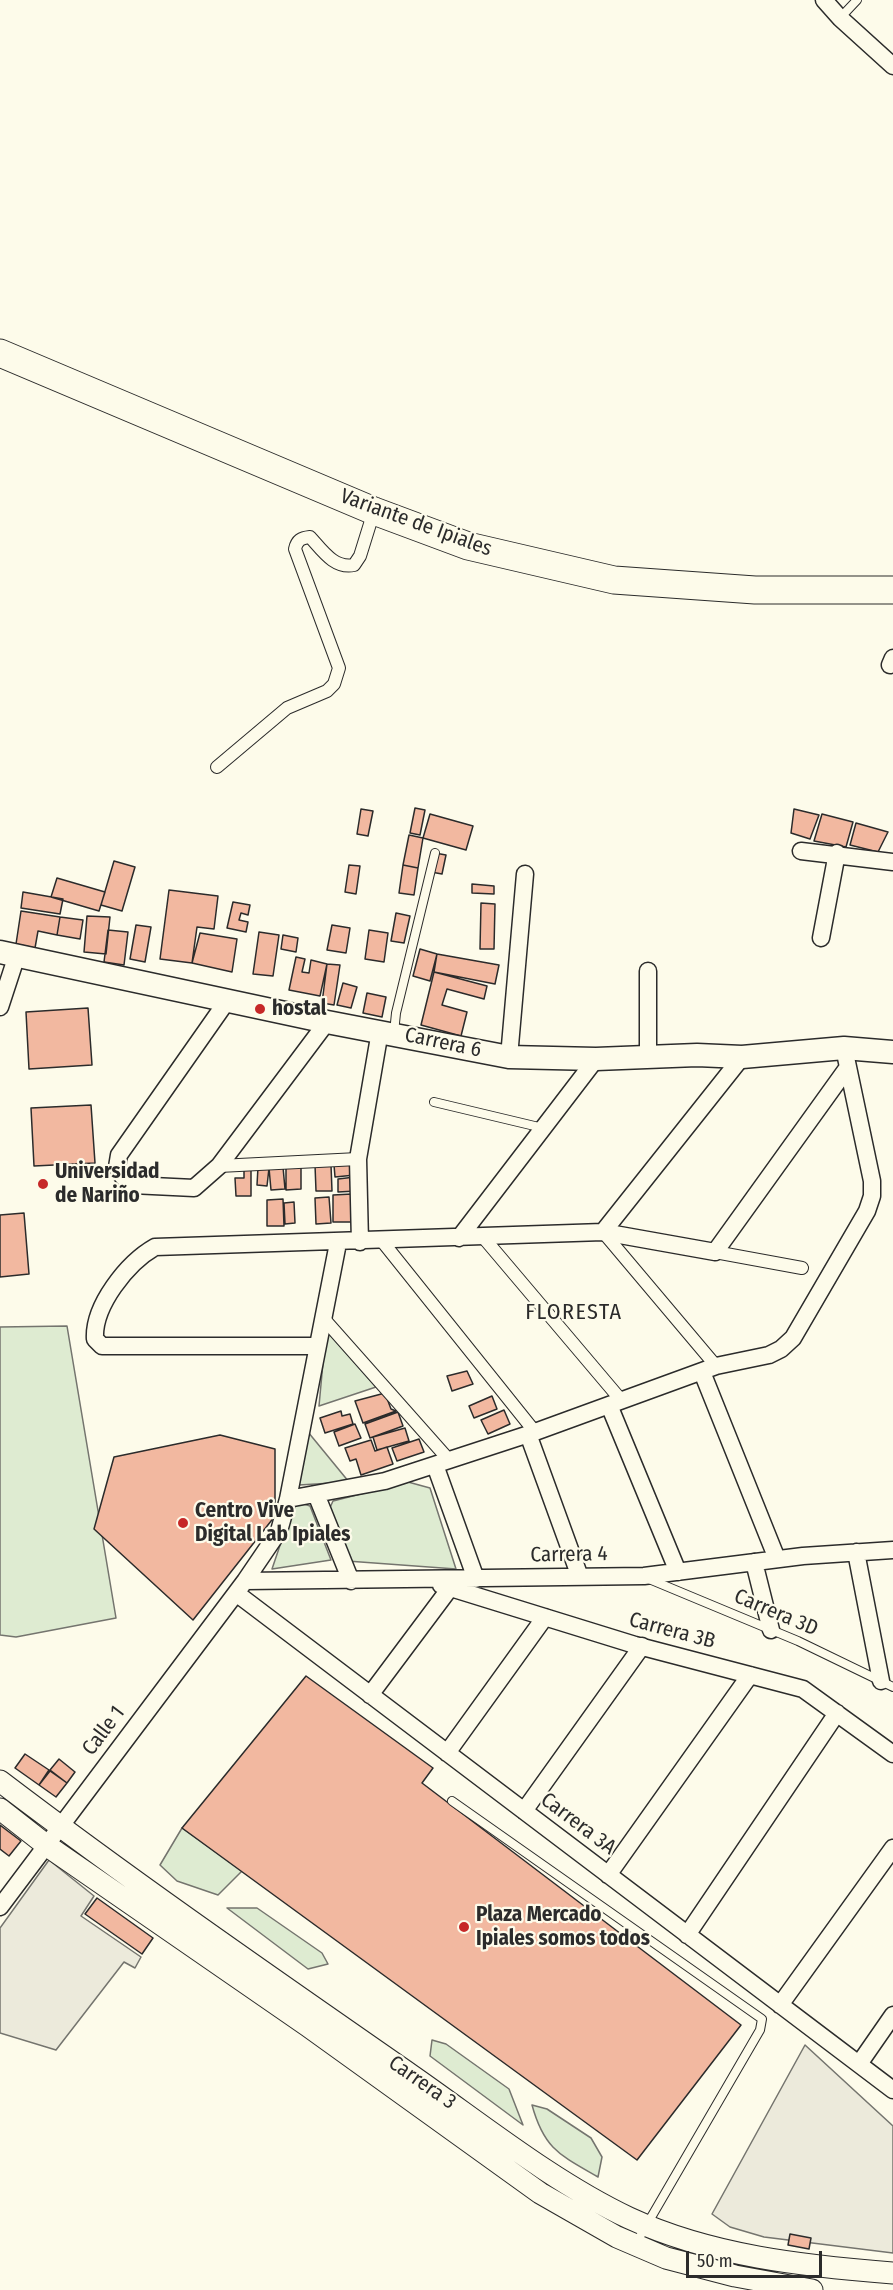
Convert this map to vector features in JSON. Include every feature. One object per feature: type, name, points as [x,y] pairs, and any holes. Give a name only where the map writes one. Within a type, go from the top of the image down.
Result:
[{"type":"highway","name":"Variante de Ipiales","points":[[0,352],[374,511],[468,546],[614,580],[755,590],[893,590]]},
{"type":"main road","name":"Carrera 6","points":[[9,954],[327,1022],[509,1057],[846,1058],[893,1052]]},
{"type":"street","points":[[824,0],[840,18],[893,66]]},
{"type":"street","points":[[217,767],[281,713],[327,691],[334,684],[339,668],[295,549],[296,544],[299,539],[310,537],[335,562],[346,566],[354,565],[360,556],[374,511]]},
{"type":"street","points":[[801,850],[893,862]]},
{"type":"street","points":[[821,938],[837,854]]},
{"type":"street","points":[[509,1057],[525,874]]},
{"type":"street","points":[[0,1007],[9,954]]},
{"type":"street","points":[[648,972],[648,1057]]},
{"type":"street","points":[[227,1000],[119,1155],[117,1167],[132,1185],[194,1188],[219,1166],[327,1022]]},
{"type":"street","points":[[360,1242],[358,1159],[387,1032]]},
{"type":"street","points":[[603,1232],[742,1057]]},
{"type":"street","points":[[715,1252],[846,1058]]},
{"type":"street","points":[[288,1499],[385,1481],[531,1433],[709,1369],[769,1355],[781,1349],[793,1338],[867,1211],[872,1196],[872,1181],[846,1058]]},
{"type":"street","points":[[459,1238],[597,1059]]},
{"type":"street","points":[[219,1166],[358,1159]]},
{"type":"street","points":[[603,1232],[709,1369],[777,1559]]},
{"type":"street","points":[[318,1346],[102,1346],[95,1340],[94,1324],[101,1305],[140,1255],[155,1247],[338,1243],[603,1232],[802,1268]]},
{"type":"street","points":[[483,1237],[615,1403],[678,1572]]},
{"type":"street","points":[[382,1241],[531,1433],[580,1577]]},
{"type":"street","name":"Calle 1","points":[[0,1907],[240,1587],[279,1531],[288,1499],[338,1243]]},
{"type":"street","points":[[324,1319],[442,1462],[476,1579]]},
{"type":"street","points":[[316,1494],[351,1581]]},
{"type":"street","name":"Carrera 4","points":[[240,1587],[351,1581],[644,1576],[777,1559],[893,1550]]},
{"type":"street","points":[[856,1552],[887,1684]]},
{"type":"street","points":[[754,1562],[771,1630]]},
{"type":"street","name":"Carrera 3B","points":[[424,1580],[642,1647],[803,1689],[893,1754]]},
{"type":"street","name":"Carrera 3A","points":[[240,1587],[370,1695],[893,2090]]},
{"type":"street","points":[[370,1695],[450,1587]]},
{"type":"street","points":[[447,1753],[545,1617]]},
{"type":"street","points":[[524,1811],[642,1647]]},
{"type":"street","points":[[608,1875],[750,1675]]},
{"type":"street","points":[[687,1935],[837,1713]]},
{"type":"street","name":"Carrera 3","points":[[0,1781],[325,2016],[561,2179],[628,2217],[682,2238],[742,2253],[823,2267],[893,2273]]},
{"type":"street","name":"Carrera 3","points":[[0,1809],[46,1845],[308,2026],[540,2193],[634,2245],[666,2258],[715,2271],[812,2290]]},
{"type":"street","points":[[780,2005],[893,1848]]},
{"type":"street","points":[[859,2064],[893,2015]]},
{"type":"street","points":[[821,2290],[823,2267]]},
{"type":"lane","points":[[840,18],[857,0]]},
{"type":"lane","points":[[387,1032],[396,1013],[435,853]]},
{"type":"lane","points":[[434,1102],[544,1128]]},
{"type":"lane","name":"Carrera 3D","points":[[644,1576],[771,1630],[887,1684]]},
{"type":"lane","points":[[452,1801],[762,2019],[760,2030],[634,2245]]},
{"type":"green space","points":[[67,1326],[116,1618],[16,1637],[0,1635],[0,1327]]},
{"type":"green space","points":[[326,1330],[376,1387],[319,1406]]},
{"type":"green space","points":[[308,1432],[349,1482],[299,1485]]},
{"type":"green space","points":[[408,1482],[430,1488],[456,1569],[347,1561],[328,1512],[333,1501]]},
{"type":"green space","points":[[295,1501],[310,1506],[331,1560],[272,1569]]},
{"type":"green space","points":[[182,1828],[242,1871],[218,1895],[177,1881],[160,1865]]},
{"type":"green space","points":[[227,1908],[257,1908],[322,1953],[328,1964],[308,1969]]},
{"type":"green space","points":[[432,2040],[446,2044],[509,2089],[523,2125],[430,2056]]},
{"type":"green space","points":[[532,2105],[547,2109],[591,2138],[602,2157],[598,2177],[573,2163],[555,2149],[542,2132]]},
{"type":"shaded area","points":[[49,1860],[94,1896],[81,1916],[141,1957],[135,1968],[124,1962],[56,2050],[0,2033],[0,1928]]},
{"type":"shaded area","points":[[805,2045],[893,2126],[893,2253],[764,2237],[730,2227],[712,2214]]},
{"type":"building","points":[[415,808],[425,810],[420,835],[410,833]]},
{"type":"building","points":[[361,809],[373,811],[368,836],[357,834]]},
{"type":"building","points":[[794,809],[819,815],[810,839],[791,833]]},
{"type":"building","points":[[430,814],[473,826],[466,850],[423,838]]},
{"type":"building","points":[[822,814],[853,822],[846,847],[814,841]]},
{"type":"building","points":[[856,823],[888,832],[878,852],[850,845]]},
{"type":"building","points":[[409,835],[423,838],[418,868],[403,865]]},
{"type":"building","points":[[435,853],[446,855],[442,874],[431,872]]},
{"type":"building","points":[[114,861],[135,867],[122,911],[101,905]]},
{"type":"building","points":[[349,865],[360,866],[356,894],[345,892]]},
{"type":"building","points":[[403,865],[418,868],[414,895],[399,893]]},
{"type":"building","points":[[57,878],[105,892],[99,911],[51,897]]},
{"type":"building","points":[[472,884],[494,886],[494,894],[472,893]]},
{"type":"building","points":[[169,890],[218,896],[214,929],[197,927],[192,963],[160,959]]},
{"type":"building","points":[[23,892],[63,899],[60,914],[21,908]]},
{"type":"building","points":[[233,902],[250,905],[248,915],[241,913],[239,920],[248,922],[246,932],[227,928]]},
{"type":"building","points":[[481,903],[495,904],[494,949],[480,949]]},
{"type":"building","points":[[21,911],[60,917],[57,935],[38,931],[35,948],[16,944]]},
{"type":"building","points":[[396,913],[410,916],[404,943],[391,941]]},
{"type":"building","points":[[87,916],[110,917],[106,954],[84,952]]},
{"type":"building","points":[[60,917],[83,920],[80,939],[57,935]]},
{"type":"building","points":[[136,925],[151,927],[145,962],[130,959]]},
{"type":"building","points":[[332,925],[350,928],[346,953],[327,950]]},
{"type":"building","points":[[108,930],[128,932],[124,965],[104,962]]},
{"type":"building","points":[[369,930],[388,933],[384,962],[365,959]]},
{"type":"building","points":[[259,932],[279,935],[273,976],[253,974]]},
{"type":"building","points":[[200,933],[237,939],[232,972],[192,963]]},
{"type":"building","points":[[283,935],[298,938],[296,952],[281,949]]},
{"type":"building","points":[[420,949],[437,954],[430,981],[413,976]]},
{"type":"building","points":[[437,954],[499,965],[495,984],[434,972]]},
{"type":"building","points":[[296,957],[305,959],[302,972],[309,973],[311,960],[327,964],[320,996],[289,990]]},
{"type":"building","points":[[327,964],[340,965],[334,1005],[322,1003]]},
{"type":"building","points":[[434,972],[487,986],[484,999],[447,989],[442,1005],[467,1012],[461,1036],[421,1025]]},
{"type":"building","points":[[343,983],[357,987],[351,1008],[337,1005]]},
{"type":"building","points":[[367,993],[386,997],[382,1017],[363,1013]]},
{"type":"building","points":[[88,1008],[92,1065],[29,1069],[26,1012]]},
{"type":"building","points":[[91,1105],[95,1163],[34,1166],[31,1108]]},
{"type":"building","points":[[354,1163],[355,1175],[335,1177],[334,1165]]},
{"type":"building","points":[[315,1165],[331,1165],[332,1191],[316,1191]]},
{"type":"building","points":[[286,1166],[301,1166],[301,1189],[286,1190]]},
{"type":"building","points":[[258,1167],[269,1168],[267,1186],[257,1185]]},
{"type":"building","points":[[283,1167],[285,1189],[271,1190],[269,1168]]},
{"type":"building","points":[[244,1168],[251,1168],[251,1196],[236,1196],[235,1178],[244,1178]]},
{"type":"building","points":[[355,1177],[356,1191],[338,1192],[338,1179]]},
{"type":"building","points":[[352,1194],[353,1222],[333,1222],[333,1195]]},
{"type":"building","points":[[329,1197],[331,1223],[316,1224],[315,1198]]},
{"type":"building","points":[[283,1199],[284,1226],[267,1226],[267,1200]]},
{"type":"building","points":[[294,1202],[295,1223],[285,1224],[284,1203]]},
{"type":"building","points":[[24,1213],[29,1274],[0,1277],[0,1215]]},
{"type":"building","points":[[467,1371],[473,1384],[452,1391],[447,1376]]},
{"type":"building","points":[[385,1393],[391,1409],[396,1411],[363,1423],[355,1401]]},
{"type":"building","points":[[492,1396],[497,1409],[474,1418],[469,1406]]},
{"type":"building","points":[[504,1410],[510,1424],[488,1434],[481,1420]]},
{"type":"building","points":[[341,1411],[342,1416],[350,1414],[353,1424],[325,1433],[320,1418]]},
{"type":"building","points":[[398,1412],[403,1426],[370,1438],[365,1424]]},
{"type":"building","points":[[355,1424],[361,1438],[339,1446],[334,1432]]},
{"type":"building","points":[[405,1428],[409,1441],[377,1450],[373,1437]]},
{"type":"building","name":"Centro Vive Digital Lab Ipiales","points":[[220,1435],[275,1449],[275,1516],[193,1620],[94,1529],[114,1457]]},
{"type":"building","points":[[419,1439],[424,1452],[397,1461],[392,1448]]},
{"type":"building","points":[[371,1440],[375,1451],[387,1447],[393,1464],[361,1475],[356,1459],[350,1461],[345,1448]]},
{"type":"building","name":"Plaza Mercado Ipiales somos todos","points":[[306,1676],[433,1768],[422,1783],[741,2025],[637,2160],[182,1828]]},
{"type":"building","points":[[25,1754],[49,1770],[39,1785],[15,1768]]},
{"type":"building","points":[[59,1759],[75,1772],[67,1783],[50,1770]]},
{"type":"building","points":[[50,1771],[67,1783],[56,1797],[39,1785]]},
{"type":"building","points":[[0,1825],[21,1841],[9,1856],[0,1849]]},
{"type":"building","points":[[97,1898],[153,1938],[142,1954],[85,1914]]},
{"type":"building","points":[[790,2234],[811,2238],[809,2249],[788,2245]]},
{"type":"place","name":"hostal","points":[[260,1009]]},
{"type":"place","name":"Universidad de Nariño","points":[[43,1184]]},
{"type":"place","name":"Centro Vive Digital Lab Ipiales","points":[[183,1523]]},
{"type":"place","name":"Plaza Mercado Ipiales somos todos","points":[[464,1927]]},
{"type":"district","name":"FLORESTA","points":[[574,1313]]}]
